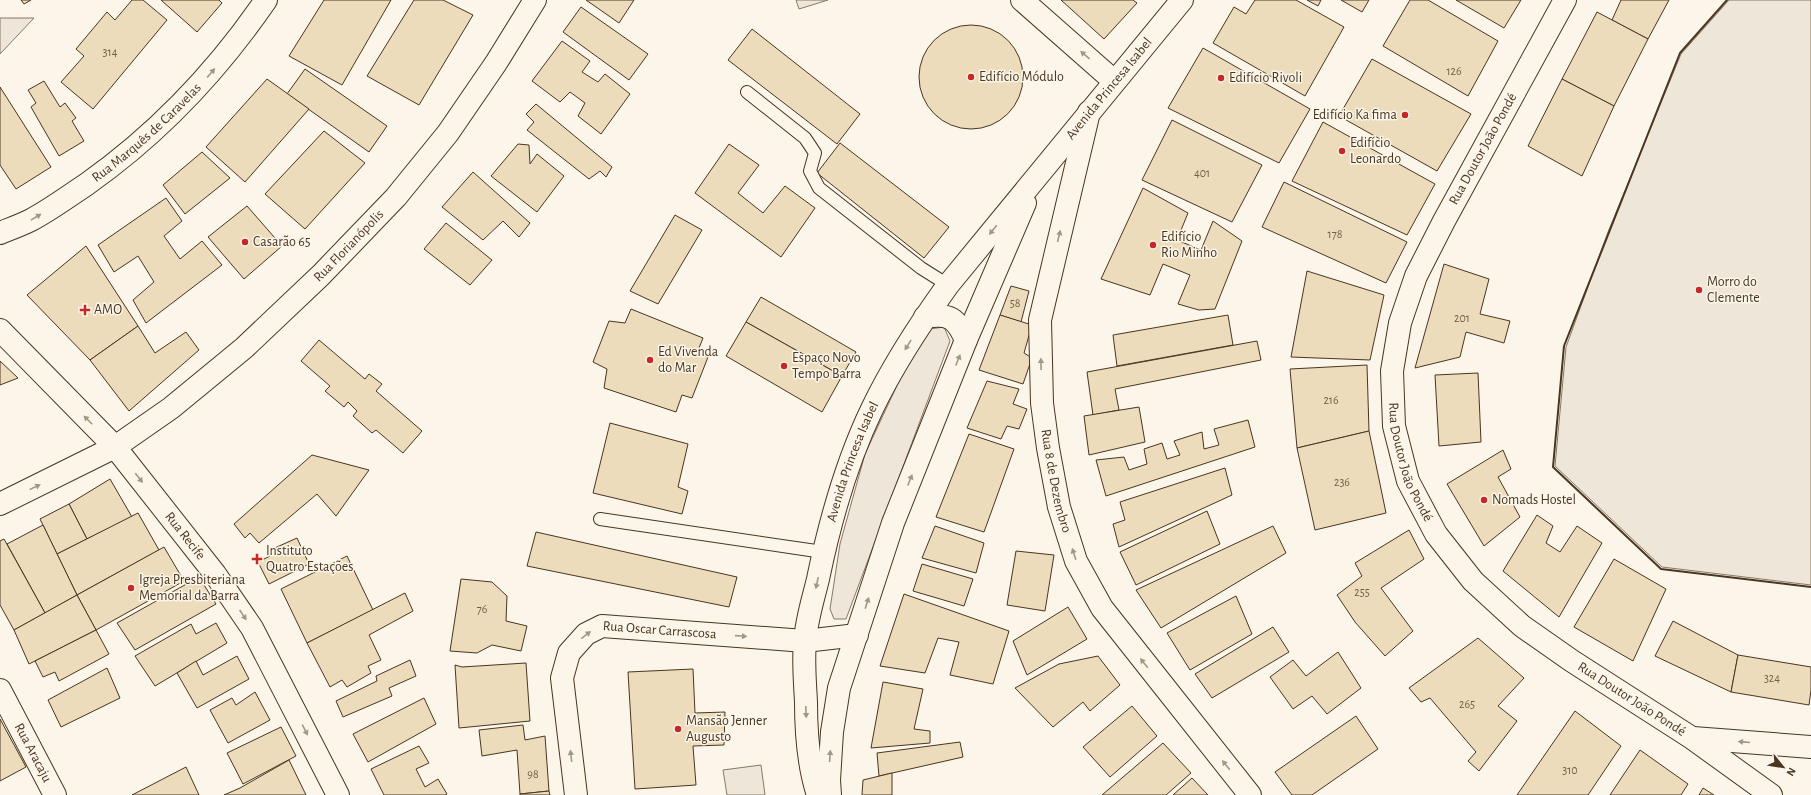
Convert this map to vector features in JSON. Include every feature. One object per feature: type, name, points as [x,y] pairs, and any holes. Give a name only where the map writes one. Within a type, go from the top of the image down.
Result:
[{"type":"street","name":"Rua Marquês de Caravelas","points":[[0,233],[31,220],[76,192],[114,164],[157,128],[203,83],[241,36],[266,0]]},
{"type":"street","name":"Rua Florianópolis","points":[[0,504],[115,447],[171,408],[244,348],[321,275],[396,196],[448,133],[496,63],[535,0]]},
{"type":"street","points":[[1022,0],[1114,81]]},
{"type":"street","name":"Avenida Princesa Isabel","points":[[818,795],[814,782],[806,736],[805,641],[823,552],[850,463],[872,409],[899,360],[925,318],[948,285],[1182,0]]},
{"type":"street","name":"Rua Doutor João Pondé","points":[[1565,0],[1444,221],[1416,276],[1400,323],[1392,371],[1394,426],[1408,481],[1436,534],[1473,581],[1522,626],[1572,661],[1692,738],[1771,795]]},
{"type":"street","name":"Rua 8 de Dezembro","points":[[1089,112],[1040,320],[1042,403],[1048,448],[1059,507],[1076,561],[1102,608],[1250,795]]},
{"type":"street","name":"Avenida Princesa Isabel","points":[[830,795],[829,780],[832,732],[839,688],[893,523],[966,340],[1036,178]]},
{"type":"street","points":[[925,318],[939,315],[950,317],[959,324],[966,340]]},
{"type":"street","name":"Rua Recife","points":[[0,330],[115,447],[215,574],[252,628],[338,795]]},
{"type":"street","name":"Rua Oscar Carrascosa","points":[[576,795],[562,678],[569,653],[586,634],[602,626],[805,641],[857,635]]},
{"type":"street","name":"Rua Aracaju","points":[[0,690],[55,795]]},
{"type":"street","points":[[1692,738],[1811,747]]},
{"type":"lane","points":[[747,92],[805,138],[815,153],[810,171],[819,188],[921,268],[948,285]]},
{"type":"lane","points":[[600,519],[823,552]]},
{"type":"shaded area","points":[[796,0],[828,0],[799,9]]},
{"type":"shaded area","name":"Morro do Clemente","points":[[1729,0],[1811,0],[1811,585],[1662,567],[1555,466],[1566,347],[1608,232],[1681,54]]},
{"type":"shaded area","points":[[0,18],[34,18],[0,54]]},
{"type":"shaded area","points":[[944,327],[950,341],[846,619],[834,619],[830,609],[840,544],[865,454],[907,364],[930,329]]},
{"type":"shaded area","points":[[761,765],[765,795],[727,795],[723,770]]},
{"type":"building","points":[[21,0],[31,0],[24,4]]},
{"type":"building","points":[[132,0],[143,0],[167,20],[93,109],[61,82],[84,56],[76,49],[107,12],[115,20]]},
{"type":"building","points":[[161,0],[219,0],[222,3],[197,32]]},
{"type":"building","points":[[324,0],[391,0],[342,85],[289,56]]},
{"type":"building","points":[[414,0],[443,0],[473,15],[419,105],[367,76]]},
{"type":"building","points":[[586,0],[634,0],[619,23]]},
{"type":"building","points":[[1061,0],[1133,0],[1137,3],[1104,39]]},
{"type":"building","points":[[1255,0],[1296,0],[1344,27],[1305,96],[1213,43],[1234,7],[1246,14]]},
{"type":"building","points":[[1307,0],[1321,0],[1318,6]]},
{"type":"building","points":[[1341,0],[1369,0],[1362,12]]},
{"type":"building","points":[[1410,0],[1428,0],[1498,41],[1468,96],[1383,46]]},
{"type":"building","points":[[1456,0],[1521,0],[1504,28]]},
{"type":"building","points":[[1621,0],[1669,0],[1648,39],[1612,20]]},
{"type":"building","points":[[581,7],[648,54],[629,80],[563,32]]},
{"type":"building","points":[[1597,12],[1648,39],[1614,106],[1562,79]]},
{"type":"building","name":"Edifício Módulo","points":[[971,25],[991,29],[1008,40],[1019,57],[1023,77],[1019,97],[1008,114],[991,125],[971,129],[951,125],[934,114],[923,97],[919,77],[923,57],[934,40],[951,29]]},
{"type":"building","points":[[752,29],[860,114],[837,144],[728,60]]},
{"type":"building","points":[[562,41],[590,61],[582,72],[598,82],[605,74],[630,94],[601,134],[578,116],[585,103],[570,92],[560,102],[532,81]]},
{"type":"building","name":"Edifício Rivoli","points":[[1203,48],[1310,109],[1279,163],[1168,108]]},
{"type":"building","name":"Edifício Ka fima","points":[[1372,59],[1471,114],[1437,171],[1339,116]]},
{"type":"building","points":[[305,69],[387,126],[369,152],[287,94]]},
{"type":"building","points":[[267,79],[309,109],[245,182],[206,147]]},
{"type":"building","points":[[1562,79],[1614,106],[1582,176],[1528,146]]},
{"type":"building","points":[[44,81],[60,107],[65,103],[76,118],[72,121],[84,141],[59,156],[31,107],[36,103],[28,90]]},
{"type":"building","points":[[0,87],[51,167],[16,189],[0,165]]},
{"type":"building","points":[[536,104],[612,167],[606,177],[600,171],[589,179],[527,130],[534,122],[526,114]]},
{"type":"building","points":[[1172,120],[1262,165],[1232,222],[1142,180]]},
{"type":"building","name":"Edifício Leonardo","points":[[1323,122],[1435,184],[1407,235],[1292,181]]},
{"type":"building","points":[[324,131],[365,163],[305,229],[265,194]]},
{"type":"building","points":[[840,143],[949,227],[924,258],[817,173]]},
{"type":"building","points":[[518,144],[529,145],[530,164],[537,154],[564,176],[537,212],[491,176]]},
{"type":"building","points":[[729,144],[759,165],[738,193],[763,213],[785,186],[815,208],[781,257],[695,193]]},
{"type":"building","points":[[202,152],[230,178],[185,214],[163,185]]},
{"type":"building","points":[[473,172],[530,223],[519,237],[503,221],[483,240],[442,207]]},
{"type":"building","points":[[1284,182],[1407,242],[1386,283],[1262,227]]},
{"type":"building","name":"Edifício Rio Minho","points":[[1143,188],[1188,213],[1177,240],[1201,250],[1213,221],[1242,241],[1215,309],[1199,310],[1178,304],[1190,275],[1163,264],[1150,295],[1101,279]]},
{"type":"building","points":[[166,198],[182,221],[164,236],[180,259],[202,241],[222,265],[146,323],[133,300],[154,282],[138,256],[114,272],[98,245]]},
{"type":"building","name":"Casarão 65","points":[[247,206],[282,246],[244,279],[208,237]]},
{"type":"building","points":[[675,215],[702,230],[658,304],[630,291]]},
{"type":"building","points":[[446,223],[492,260],[470,285],[424,249]]},
{"type":"building","name":"AMO","points":[[86,246],[138,326],[90,360],[27,295]]},
{"type":"building","points":[[1444,264],[1489,279],[1480,314],[1510,321],[1504,343],[1466,332],[1460,357],[1415,368]]},
{"type":"building","points":[[1307,271],[1384,295],[1370,360],[1291,357]]},
{"type":"building","points":[[1011,286],[1029,291],[1021,322],[1000,315]]},
{"type":"building","points":[[761,297],[856,352],[842,376],[746,322]]},
{"type":"building","name":"Ed Vivenda do Mar","points":[[631,309],[703,338],[697,353],[708,357],[692,398],[682,395],[676,412],[604,388],[607,369],[593,362],[609,321],[625,323]]},
{"type":"building","points":[[1000,315],[1032,325],[1024,353],[1032,358],[1023,384],[979,370]]},
{"type":"building","points":[[1228,315],[1233,345],[1117,366],[1113,335]]},
{"type":"building","name":"Espaço Novo Tempo Barra","points":[[746,322],[842,376],[822,412],[726,356]]},
{"type":"building","points":[[138,326],[155,353],[186,332],[199,350],[129,411],[90,360]]},
{"type":"building","points":[[319,340],[365,379],[369,374],[382,384],[376,391],[422,431],[403,453],[376,430],[372,433],[353,416],[357,411],[348,402],[344,407],[325,391],[330,386],[301,361]]},
{"type":"building","points":[[1257,341],[1261,360],[1115,389],[1119,410],[1093,415],[1087,372]]},
{"type":"building","points":[[0,361],[18,378],[0,385]]},
{"type":"building","points":[[1367,365],[1369,431],[1297,448],[1290,369]]},
{"type":"building","points":[[1478,373],[1481,442],[1439,446],[1435,375]]},
{"type":"building","points":[[987,381],[1019,389],[1013,404],[1027,409],[1019,429],[1007,426],[1001,439],[967,428]]},
{"type":"building","points":[[1139,407],[1145,442],[1089,455],[1084,416]]},
{"type":"building","points":[[1248,420],[1255,447],[1106,496],[1096,460],[1124,457],[1129,470],[1147,464],[1144,449],[1162,443],[1167,459],[1180,455],[1174,441],[1202,432],[1204,449],[1219,445],[1214,429]]},
{"type":"building","points":[[610,423],[688,444],[678,487],[688,491],[682,514],[593,493]]},
{"type":"building","points":[[1369,431],[1386,513],[1315,530],[1297,448]]},
{"type":"building","points":[[969,434],[1014,449],[984,532],[936,517]]},
{"type":"building","name":"Nomads Hostel","points":[[1503,450],[1511,469],[1498,477],[1520,517],[1484,546],[1447,484]]},
{"type":"building","points":[[312,455],[369,470],[336,516],[317,494],[259,543],[250,533],[245,538],[234,524]]},
{"type":"building","points":[[1225,468],[1232,495],[1119,547],[1113,524],[1125,520],[1120,502]]},
{"type":"building","points":[[110,479],[132,517],[87,539],[69,504]]},
{"type":"building","points":[[69,504],[87,539],[57,554],[40,519]]},
{"type":"building","points":[[1207,511],[1220,544],[1136,585],[1120,552]]},
{"type":"building","points":[[138,513],[159,550],[77,595],[57,554]]},
{"type":"building","points":[[1537,515],[1553,526],[1546,543],[1560,552],[1577,526],[1602,543],[1559,617],[1503,571]]},
{"type":"building","points":[[43,525],[77,595],[45,613],[7,544]]},
{"type":"building","points":[[935,526],[984,543],[976,573],[922,558]]},
{"type":"building","points":[[1273,526],[1286,553],[1161,628],[1136,590]]},
{"type":"building","points":[[1409,530],[1424,559],[1381,588],[1413,631],[1385,656],[1355,622],[1337,595],[1362,576],[1355,563]]},
{"type":"building","points":[[536,532],[737,577],[729,607],[527,566]]},
{"type":"building","points":[[297,538],[309,564],[269,584],[258,562],[270,556],[268,551]]},
{"type":"building","points":[[4,539],[45,613],[14,630],[0,605],[0,541]]},
{"type":"building","name":"Igreja Presbiteriana Memorial da Barra","points":[[164,547],[184,581],[96,630],[77,595]]},
{"type":"building","points":[[1016,551],[1054,555],[1045,611],[1007,605]]},
{"type":"building","points":[[347,556],[373,610],[307,643],[281,589]]},
{"type":"building","points":[[1614,559],[1666,589],[1633,661],[1574,627]]},
{"type":"building","points":[[922,564],[973,579],[964,606],[913,591]]},
{"type":"building","points":[[199,577],[216,604],[135,650],[117,623]]},
{"type":"building","points":[[461,579],[492,582],[507,596],[506,621],[527,626],[521,651],[492,645],[477,653],[450,651]]},
{"type":"building","points":[[405,593],[413,611],[369,635],[381,660],[368,666],[371,673],[347,687],[342,680],[330,687],[307,643]]},
{"type":"building","points":[[904,594],[1009,631],[993,684],[950,675],[959,642],[938,638],[925,673],[880,666]]},
{"type":"building","points":[[77,595],[96,630],[29,664],[14,630]]},
{"type":"building","points":[[1236,596],[1252,634],[1190,670],[1167,633]]},
{"type":"building","points":[[1068,607],[1087,639],[1027,675],[1013,641]]},
{"type":"building","points":[[1673,621],[1738,655],[1731,692],[1655,656]]},
{"type":"building","points":[[216,623],[227,643],[155,686],[135,656],[191,624],[196,634]]},
{"type":"building","points":[[1273,627],[1289,652],[1212,698],[1195,674]]},
{"type":"building","points":[[96,630],[109,654],[59,681],[55,672],[43,677],[35,661]]},
{"type":"building","points":[[1478,638],[1524,678],[1498,706],[1517,721],[1479,771],[1468,761],[1476,752],[1430,698],[1421,702],[1409,688]]},
{"type":"building","points":[[1338,652],[1361,688],[1327,714],[1312,696],[1293,709],[1270,677],[1293,660],[1306,676]]},
{"type":"building","points":[[1738,655],[1811,667],[1811,690],[1809,705],[1731,692]]},
{"type":"building","points":[[237,656],[249,679],[197,708],[177,673],[196,661],[203,675]]},
{"type":"building","points":[[1098,656],[1120,685],[1090,711],[1083,702],[1053,727],[1015,688],[1059,664]]},
{"type":"building","points":[[410,660],[416,676],[389,688],[392,696],[343,717],[336,701],[377,681],[376,676]]},
{"type":"building","points":[[526,663],[530,721],[459,728],[455,665],[462,667]]},
{"type":"building","points":[[107,668],[120,698],[61,727],[48,700]]},
{"type":"building","name":"Mansão Jenner Augusto","points":[[693,669],[695,713],[725,712],[724,745],[693,746],[696,785],[635,789],[628,672]]},
{"type":"building","points":[[883,682],[923,689],[914,729],[930,731],[930,743],[871,748]]},
{"type":"building","points":[[255,692],[270,720],[228,743],[210,710],[232,698],[236,705]]},
{"type":"building","points":[[424,698],[436,724],[368,762],[353,734]]},
{"type":"building","points":[[1132,706],[1157,736],[1110,777],[1083,747]]},
{"type":"building","points":[[1575,711],[1621,746],[1588,795],[1517,795]]},
{"type":"building","points":[[1356,716],[1378,749],[1312,795],[1292,795],[1275,772]]},
{"type":"building","points":[[0,719],[26,767],[0,781]]},
{"type":"building","points":[[523,725],[525,740],[545,736],[549,791],[520,794],[517,750],[482,756],[479,730]]},
{"type":"building","points":[[281,727],[296,756],[243,784],[227,753]]},
{"type":"building","points":[[960,742],[963,757],[879,776],[877,753]]},
{"type":"building","points":[[1163,743],[1191,773],[1166,795],[1102,795]]},
{"type":"building","points":[[419,746],[429,763],[416,769],[425,787],[438,779],[447,794],[384,795],[371,769]]},
{"type":"building","points":[[1640,750],[1688,784],[1681,795],[1610,795]]},
{"type":"building","points":[[289,760],[306,795],[224,795],[240,788]]},
{"type":"building","points":[[186,767],[199,795],[132,795]]},
{"type":"building","points":[[892,773],[892,795],[862,795],[863,780]]},
{"type":"building","points":[[1192,778],[1208,795],[1173,795]]},
{"type":"building","points":[[1703,788],[1714,795],[1699,795]]},
{"type":"building","points":[[549,791],[550,795],[520,795],[520,794]]},
{"type":"wall","points":[[1727,0],[1680,53],[1564,346],[1553,467],[1661,569],[1811,587]]},
{"type":"place","name":"Edifício Módulo","points":[[971,77]]},
{"type":"place","name":"Edifício Rivoli","points":[[1221,78]]},
{"type":"place","name":"Edifício Ka fima","points":[[1405,115]]},
{"type":"place","name":"Edifício Leonardo","points":[[1342,151]]},
{"type":"place","name":"Casarão 65","points":[[245,242]]},
{"type":"place","name":"Edifício Rio Minho","points":[[1153,245]]},
{"type":"place","name":"Morro do Clemente","points":[[1699,290]]},
{"type":"place","name":"AMO","points":[[85,310]]},
{"type":"place","name":"Ed Vivenda do Mar","points":[[650,360]]},
{"type":"place","name":"Espaço Novo Tempo Barra","points":[[784,366]]},
{"type":"place","name":"Nomads Hostel","points":[[1484,500]]},
{"type":"place","name":"Instituto Quatro Estações","points":[[257,559]]},
{"type":"place","name":"Igreja Presbiteriana Memorial da Barra","points":[[131,588]]},
{"type":"place","name":"Mansão Jenner Augusto","points":[[678,729]]}]
